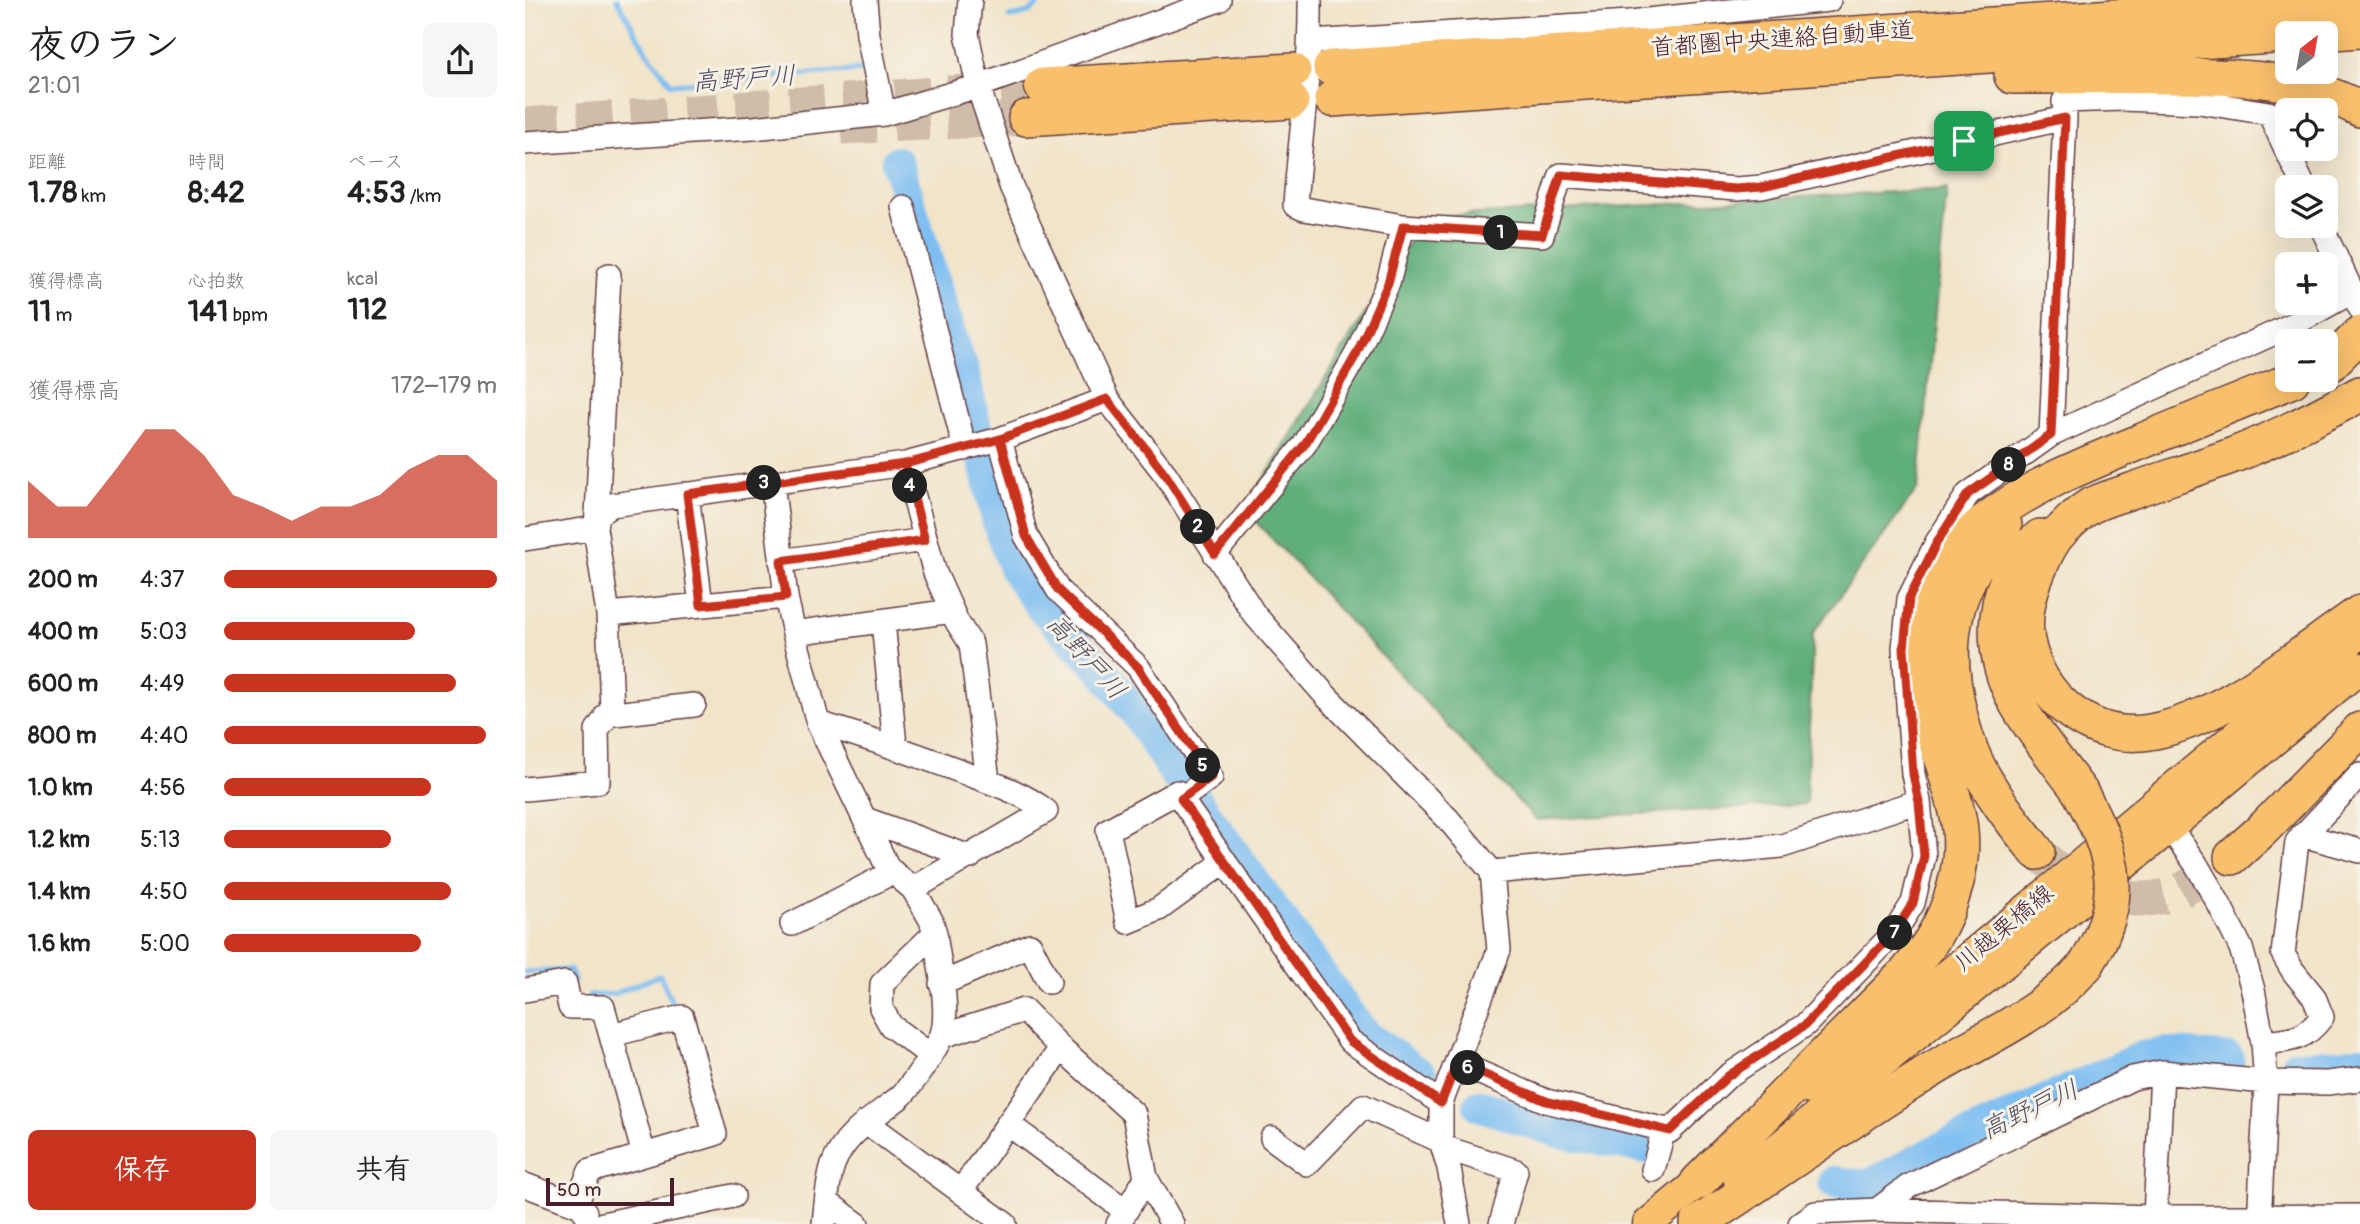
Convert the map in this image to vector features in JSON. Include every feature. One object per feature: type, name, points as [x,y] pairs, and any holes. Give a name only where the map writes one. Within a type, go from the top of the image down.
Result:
[{"type":"highway","points":[[1689,46],[2025,0]]},
{"type":"highway","name":"首都圏中央連絡自動車道","points":[[1042,86],[1311,76],[1689,46],[2360,1]]},
{"type":"highway","points":[[2338,32],[2360,30]]},
{"type":"highway","name":"首都圏中央連絡自動車道","points":[[1026,118],[1311,76],[1635,79],[2275,37]]},
{"type":"highway","points":[[1635,79],[1795,81],[2108,75],[2265,79],[2302,85],[2337,96],[2360,109]]},
{"type":"highway","points":[[2338,361],[2360,334]]},
{"type":"highway","points":[[1697,1182],[1907,972],[1933,938],[1949,903],[1959,869],[1961,832],[1925,699],[1920,656],[1923,618],[1937,581],[1957,549],[1982,523],[2011,502],[2054,480],[2093,461],[2275,387]]},
{"type":"highway","points":[[1698,1224],[1922,1076],[2020,1021],[2048,1002],[2086,965],[2100,942],[2109,916],[2113,888],[2109,856],[2096,822],[2080,792],[2017,704],[2004,671],[1997,637],[1998,608],[2009,574],[2029,546],[2056,523],[2087,508],[2234,455],[2309,422],[2360,394]]},
{"type":"highway","points":[[2037,852],[2005,811],[1980,772],[1962,727],[1952,682],[1949,648],[1958,605],[1984,549],[2008,520],[2054,480]]},
{"type":"highway","points":[[2087,508],[2061,531],[2046,552],[2033,582],[2027,611],[2027,630],[2034,666],[2048,691],[2067,710],[2089,724],[2118,732],[2147,733],[2175,727],[2207,714],[2239,696],[2360,613]]},
{"type":"highway","points":[[2232,857],[2262,831],[2360,730]]},
{"type":"main road","name":"川越栗橋線","points":[[1686,1224],[2161,816],[2360,633]]},
{"type":"main road","name":"川越栗橋線","points":[[1648,1224],[1697,1182],[2161,816],[2360,668]]},
{"type":"street","points":[[865,0],[868,36],[884,114]]},
{"type":"street","points":[[970,0],[967,34],[978,86],[1011,186],[1107,399],[1166,475],[1254,614],[1317,686],[1448,819],[1492,872],[1499,950],[1441,1103],[1442,1144],[1459,1224]]},
{"type":"street","points":[[525,143],[753,128],[884,114],[978,86],[1219,0]]},
{"type":"street","points":[[1310,0],[1311,76],[1295,205],[1304,209],[1403,226],[1542,235],[1561,175],[1736,189],[1762,187],[2064,109],[2122,99],[2199,102],[2269,113],[2298,175]]},
{"type":"street","points":[[1311,76],[1630,22],[1829,0]]},
{"type":"street","points":[[2051,435],[2064,109]]},
{"type":"street","points":[[903,207],[965,449]]},
{"type":"street","points":[[1215,554],[1305,444],[1349,366],[1388,283],[1403,226]]},
{"type":"street","points":[[1457,1063],[1546,1101],[1670,1131],[1728,1076],[1805,1025],[1894,933],[1913,903],[1924,856],[1919,802],[1913,774],[1904,648],[1909,598],[1937,542],[1968,494],[2051,435],[2296,323],[2356,300],[2327,238]]},
{"type":"street","points":[[525,789],[598,782],[597,730],[612,709],[608,614],[596,521],[609,275]]},
{"type":"street","points":[[525,539],[596,521],[612,505],[905,464],[1000,439],[1107,399]]},
{"type":"street","points":[[1000,439],[1026,536],[1058,590],[1138,667],[1211,777],[1181,799]]},
{"type":"street","points":[[905,464],[935,573],[971,644],[988,781]]},
{"type":"street","points":[[772,482],[786,597],[818,723],[888,868],[913,889],[931,920],[945,1016],[936,1046],[902,1095],[866,1122],[845,1144],[833,1165],[825,1213],[857,1224]]},
{"type":"street","points":[[687,494],[701,605]]},
{"type":"street","points":[[781,561],[925,540]]},
{"type":"street","points":[[608,614],[786,597]]},
{"type":"street","points":[[794,633],[952,611]]},
{"type":"street","points":[[883,621],[895,746]]},
{"type":"street","points":[[606,715],[694,705]]},
{"type":"street","points":[[818,723],[895,746],[988,781],[1034,800],[1046,811],[913,889]]},
{"type":"street","points":[[2263,1043],[2299,1039],[2313,1030],[2322,1017],[2314,997],[2283,954],[2297,842],[2360,775]]},
{"type":"street","points":[[1225,861],[1159,909],[1128,922],[1108,830],[1177,792],[1181,799],[1225,861],[1350,1041],[1441,1103]]},
{"type":"street","points":[[1492,872],[1782,846],[1919,802]]},
{"type":"street","points":[[2161,816],[2196,864],[2241,948],[2253,990],[2263,1043],[2266,1082],[2260,1219]]},
{"type":"street","points":[[865,819],[971,856]]},
{"type":"street","points":[[2302,835],[2360,851]]},
{"type":"street","points":[[792,924],[893,872]]},
{"type":"street","points":[[935,933],[882,984],[881,1008],[891,1026],[936,1046],[1024,1010],[1061,1048],[1134,1114],[1146,1178],[1172,1224]]},
{"type":"street","points":[[941,984],[1030,945],[1049,982]]},
{"type":"street","points":[[525,989],[565,983],[570,1007],[603,1007],[644,1155]]},
{"type":"street","points":[[576,1205],[590,1171],[715,1134],[682,1017],[611,1035]]},
{"type":"street","points":[[961,1191],[1061,1048]]},
{"type":"street","points":[[2155,1217],[2162,1072]]},
{"type":"street","points":[[1877,1210],[1909,1186],[2133,1078],[2162,1072],[2266,1082],[2328,1083],[2360,1079]]},
{"type":"street","points":[[1272,1138],[1307,1164],[1363,1106],[1442,1144],[1516,1171],[1501,1224]]},
{"type":"street","points":[[866,1122],[1005,1224]]},
{"type":"street","points":[[1008,1124],[1122,1217],[1146,1178]]},
{"type":"street","points":[[1653,1170],[1664,1129]]},
{"type":"street","points":[[525,1185],[581,1206],[595,1224]]},
{"type":"street","points":[[603,1224],[733,1196]]},
{"type":"street","points":[[1800,1224],[1815,1213],[1877,1210],[2072,1219],[2360,1216]]},
{"type":"green space","points":[[1947,189],[1918,488],[1813,633],[1806,804],[1536,820],[1245,510],[1424,217]]},
{"type":"waterway","name":"高野戸川","points":[[617,0],[647,52],[671,84],[863,70]]},
{"type":"waterway","points":[[1009,17],[1027,13],[1041,0]]},
{"type":"waterway","name":"高野戸川","points":[[897,162],[961,363],[998,523],[1015,570],[1041,607],[1102,670],[1135,712],[1179,780],[1184,783],[1354,1021],[1367,1036],[1421,1075]]},
{"type":"waterway","points":[[525,972],[570,970],[574,980]]},
{"type":"waterway","points":[[589,996],[614,994],[660,975],[674,1007]]},
{"type":"waterway","name":"高野戸川","points":[[1834,1182],[1867,1186],[1949,1144],[2142,1057],[2165,1053],[2229,1059]]},
{"type":"waterway","name":"高野戸川","points":[[2296,1065],[2341,1065],[2360,1061]]},
{"type":"waterway","name":"高野戸川","points":[[1479,1105],[1559,1132],[1646,1148]]},
{"type":"tunnel","points":[[525,125],[1042,86]]},
{"type":"tunnel","points":[[841,127],[1026,118]]},
{"type":"tunnel","points":[[2037,852],[2066,876],[2086,887],[2131,899],[2155,898],[2175,893],[2200,880],[2232,857]]},
{"type":"route","points":[[1964,141],[1762,187],[1736,189],[1561,175],[1542,235],[1403,226],[1388,283],[1356,355],[1305,444],[1215,554],[1166,475],[1107,399],[1000,439],[905,464],[687,494],[701,605],[786,597],[781,561],[925,540],[905,464],[965,449],[1000,439],[1026,536],[1058,590],[1138,667],[1211,777],[1181,799],[1350,1041],[1441,1103],[1457,1063],[1546,1101],[1670,1131],[1728,1076],[1805,1025],[1894,933],[1913,903],[1924,856],[1919,802],[1913,774],[1904,648],[1909,598],[1937,542],[1968,494],[2051,435],[2065,118],[1964,141]]}]
